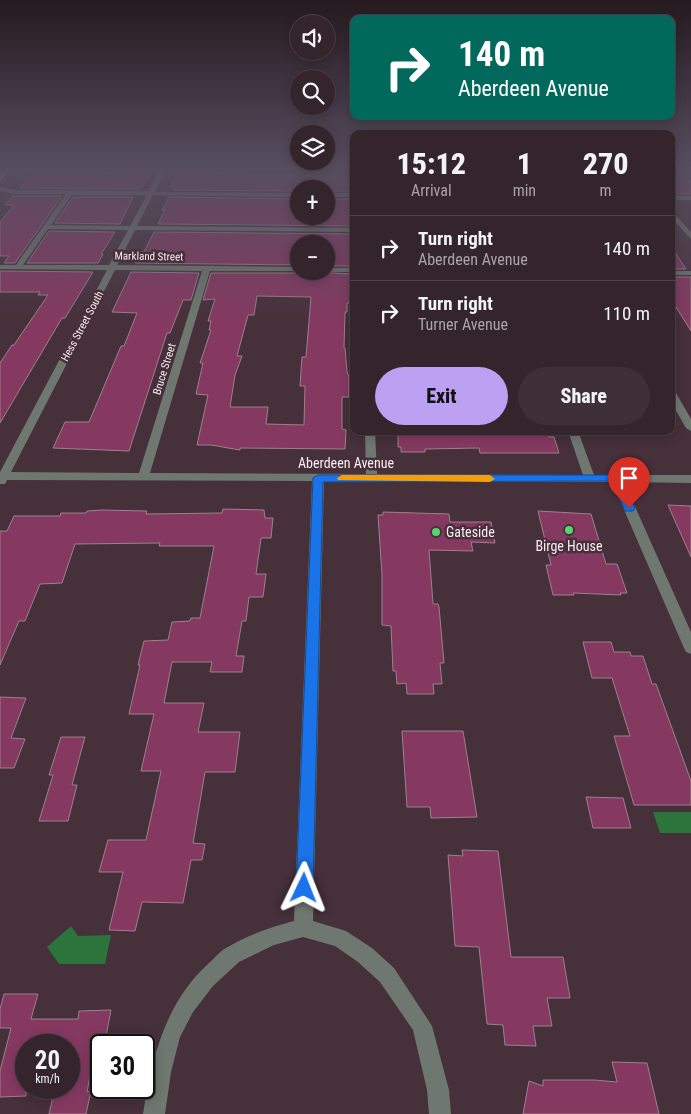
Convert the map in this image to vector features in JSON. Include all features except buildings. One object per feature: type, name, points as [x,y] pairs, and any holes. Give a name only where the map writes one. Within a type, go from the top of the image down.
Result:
[{"type":"street","points":[[18,267],[51,220]]},
{"type":"street","name":"Hess Street South","points":[[1,478],[138,220]]},
{"type":"street","points":[[677,220],[691,237]]},
{"type":"street","points":[[46,227],[350,230]]},
{"type":"street","name":"Markland Street","points":[[0,267],[290,269]]},
{"type":"street","name":"Bruce Street","points":[[143,477],[207,268]]},
{"type":"street","points":[[335,270],[350,270]]},
{"type":"street","points":[[675,273],[691,273]]},
{"type":"street","points":[[675,400],[691,428]]},
{"type":"street","points":[[370,435],[372,478]]},
{"type":"street","points":[[574,435],[590,479]]},
{"type":"street","name":"Aberdeen Avenue","points":[[1,478],[691,479]]},
{"type":"street","points":[[303,928],[318,478]]},
{"type":"street","points":[[616,478],[691,648]]},
{"type":"street","points":[[154,1114],[160,1072],[171,1034],[186,1005],[206,979],[232,955],[272,936],[303,928],[339,938],[365,955],[387,976],[422,1026],[438,1090],[440,1114]]},
{"type":"shaded area","points":[[653,812],[691,812],[691,833],[660,833]]},
{"type":"shaded area","points":[[71,926],[78,936],[111,935],[105,964],[59,964],[47,947]]},
{"type":"slow traffic","points":[[342,478],[490,479]]},
{"type":"place","name":"Birge House","points":[[569,530]]},
{"type":"place","name":"Gateside","points":[[436,532]]},
{"type":"route","points":[[304,888],[318,478],[616,478],[629,508]]}]
